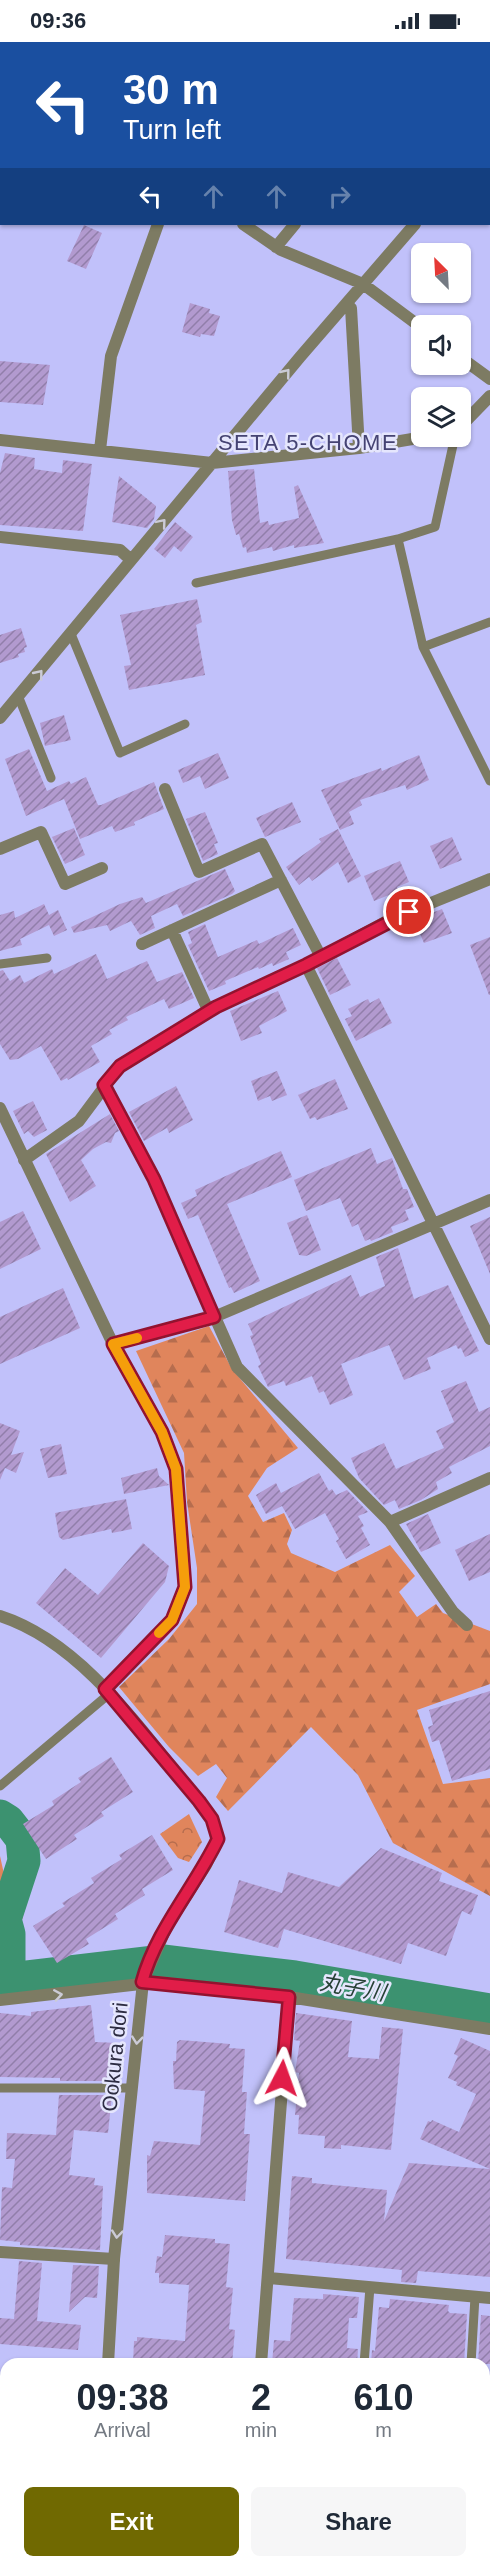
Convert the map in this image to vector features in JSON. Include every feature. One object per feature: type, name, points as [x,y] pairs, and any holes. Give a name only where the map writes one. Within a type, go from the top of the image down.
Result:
[{"type":"street","points":[[100,450],[111,356],[158,225]]},
{"type":"street","points":[[244,225],[276,247],[363,284],[411,320]]},
{"type":"street","points":[[276,247],[294,225]]},
{"type":"street","points":[[0,718],[19,698],[300,357],[414,225]]},
{"type":"street","points":[[347,305],[351,308],[359,448]]},
{"type":"street","points":[[471,365],[490,380]]},
{"type":"street","points":[[471,416],[490,396]]},
{"type":"street","points":[[0,440],[212,463],[359,448],[411,439]]},
{"type":"street","points":[[0,537],[120,550],[131,560]]},
{"type":"street","points":[[165,789],[199,872],[262,844],[321,957]]},
{"type":"street","points":[[0,849],[41,832],[65,884],[102,868]]},
{"type":"street","points":[[24,1160],[79,1121],[120,1066],[209,1012],[306,965],[389,920],[490,879]]},
{"type":"street","points":[[142,944],[281,880]]},
{"type":"street","points":[[172,930],[209,1012]]},
{"type":"street","points":[[306,965],[490,1339]]},
{"type":"street","points":[[104,1085],[154,1179],[237,1366],[390,1522],[453,1612],[467,1625]]},
{"type":"street","points":[[0,1108],[113,1344],[162,1432],[176,1469],[185,1587],[172,1620],[107,1692]]},
{"type":"street","points":[[113,1344],[214,1317],[490,1200]]},
{"type":"street","points":[[390,1522],[490,1478]]},
{"type":"street","name":"Ookura dori","points":[[0,1616],[22,1623],[60,1648],[107,1692],[199,1801],[212,1819],[218,1839],[206,1865],[167,1926],[144,1976],[114,2259],[108,2358]]},
{"type":"street","points":[[0,2000],[48,1997],[144,1976],[490,2029]]},
{"type":"street","points":[[261,2358],[289,1997]]},
{"type":"street","points":[[0,2252],[114,2259]]},
{"type":"street","points":[[268,2278],[490,2298]]},
{"type":"lane","points":[[196,583],[398,539],[435,527],[453,447]]},
{"type":"lane","points":[[398,539],[423,646],[490,781]]},
{"type":"lane","points":[[423,646],[490,622]]},
{"type":"lane","points":[[71,634],[120,753],[185,724]]},
{"type":"lane","points":[[19,698],[51,778]]},
{"type":"lane","points":[[0,964],[47,958]]},
{"type":"lane","points":[[0,1786],[107,1692]]},
{"type":"lane","points":[[0,2088],[132,2088]]},
{"type":"lane","points":[[364,2358],[370,2287]]},
{"type":"lane","points":[[471,2358],[475,2297]]},
{"type":"green space","points":[[209,1326],[232,1369],[298,1448],[267,1468],[248,1496],[263,1522],[284,1513],[292,1530],[287,1544],[291,1553],[335,1572],[390,1545],[415,1576],[399,1592],[417,1617],[436,1604],[443,1613],[490,1631],[490,1684],[417,1710],[443,1784],[490,1778],[490,1896],[393,1843],[358,1775],[311,1727],[228,1811],[216,1797],[227,1778],[216,1764],[198,1776],[169,1747],[119,1687],[169,1639],[197,1604],[197,1568],[187,1502],[184,1453],[136,1351]]},
{"type":"green space","points":[[189,1814],[202,1842],[189,1862],[178,1858],[160,1834]]},
{"type":"green space","points":[[0,1856],[4,1874],[22,1894],[26,1904],[19,1932],[17,1964],[4,1982],[0,1982]]},
{"type":"building","points":[[84,225],[102,233],[86,269],[67,261]]},
{"type":"building","points":[[190,303],[210,309],[209,313],[220,316],[214,336],[201,334],[200,337],[182,332]]},
{"type":"building","points":[[0,361],[50,365],[43,405],[0,402]]},
{"type":"building","points":[[5,453],[35,458],[34,469],[62,473],[63,460],[92,464],[83,531],[0,525],[0,473]]},
{"type":"building","points":[[254,469],[260,523],[268,521],[269,525],[299,518],[294,487],[298,485],[324,543],[294,548],[294,545],[273,551],[272,547],[247,553],[239,534],[236,535],[232,520],[228,471]]},
{"type":"building","points":[[119,476],[156,506],[154,519],[147,528],[112,522]]},
{"type":"building","points":[[175,522],[193,537],[181,552],[174,546],[165,558],[154,549]]},
{"type":"building","points":[[197,599],[202,622],[196,625],[205,675],[129,690],[124,666],[131,665],[120,615]]},
{"type":"building","points":[[21,628],[27,647],[24,648],[25,652],[18,654],[19,657],[0,663],[0,635]]},
{"type":"building","points":[[64,715],[71,740],[45,746],[40,723]]},
{"type":"building","points":[[29,749],[47,791],[69,781],[71,784],[86,777],[98,805],[101,805],[154,782],[164,809],[134,822],[135,825],[115,832],[112,826],[80,839],[64,799],[26,816],[5,759]]},
{"type":"building","points":[[218,753],[229,778],[205,789],[200,776],[183,783],[178,770]]},
{"type":"building","points":[[419,755],[429,780],[407,790],[405,785],[360,800],[362,805],[349,812],[354,824],[340,830],[321,790],[381,768],[382,771]]},
{"type":"building","points":[[292,802],[301,822],[265,837],[256,818]]},
{"type":"building","points":[[205,812],[218,843],[214,844],[218,854],[203,861],[186,819]]},
{"type":"building","points":[[74,828],[85,855],[65,864],[52,837]]},
{"type":"building","points":[[338,829],[361,876],[348,883],[338,862],[312,881],[309,877],[299,885],[286,867],[321,842],[319,839]]},
{"type":"building","points":[[452,837],[462,860],[440,869],[430,846]]},
{"type":"building","points":[[400,861],[409,882],[397,887],[399,891],[374,901],[364,876]]},
{"type":"building","points":[[225,869],[235,891],[232,894],[183,916],[177,904],[151,916],[155,928],[140,935],[131,921],[110,931],[107,925],[74,933],[71,927],[120,904],[142,897],[146,903]]},
{"type":"building","points":[[44,904],[49,915],[58,910],[67,930],[54,936],[49,925],[20,939],[22,945],[0,951],[0,915],[14,911],[15,918]]},
{"type":"building","points":[[442,909],[452,933],[424,943],[414,920]]},
{"type":"building","points":[[205,924],[218,957],[257,940],[259,944],[293,928],[301,945],[286,952],[289,959],[273,966],[272,963],[259,969],[258,967],[225,981],[226,984],[209,991],[188,945],[192,943],[188,932]]},
{"type":"building","points":[[490,937],[490,995],[489,995],[470,945]]},
{"type":"building","points":[[96,954],[107,979],[147,961],[157,982],[182,972],[194,998],[169,1009],[164,999],[126,1017],[128,1020],[109,1030],[112,1034],[91,1046],[100,1062],[68,1080],[67,1078],[61,1081],[41,1046],[18,1059],[10,1060],[0,1044],[0,971],[3,970],[10,981],[20,975],[24,983],[52,969],[54,974]]},
{"type":"building","points":[[337,958],[351,985],[330,995],[317,968]]},
{"type":"building","points":[[278,991],[287,1011],[259,1026],[262,1033],[241,1041],[230,1011]]},
{"type":"building","points":[[379,998],[392,1023],[356,1041],[345,1019],[352,1016],[348,1009],[368,999],[370,1003]]},
{"type":"building","points":[[277,1071],[287,1095],[272,1101],[270,1096],[258,1101],[251,1081]]},
{"type":"building","points":[[335,1079],[348,1109],[317,1120],[315,1117],[310,1119],[298,1095]]},
{"type":"building","points":[[176,1086],[193,1120],[169,1133],[167,1128],[144,1141],[129,1112]]},
{"type":"building","points":[[33,1101],[47,1130],[34,1137],[28,1131],[24,1134],[13,1111]]},
{"type":"building","points":[[110,1114],[119,1131],[115,1133],[111,1143],[106,1142],[93,1149],[81,1160],[96,1186],[70,1202],[46,1154]]},
{"type":"building","points":[[371,1148],[377,1164],[392,1158],[403,1189],[407,1189],[414,1207],[405,1210],[409,1220],[391,1227],[393,1232],[371,1241],[370,1239],[365,1241],[358,1224],[352,1227],[340,1198],[306,1211],[294,1180]]},
{"type":"building","points":[[281,1151],[292,1177],[227,1204],[260,1281],[234,1293],[231,1287],[229,1288],[198,1215],[188,1219],[181,1203],[197,1196],[195,1190]]},
{"type":"building","points":[[23,1211],[41,1249],[0,1269],[0,1222]]},
{"type":"building","points":[[307,1215],[321,1250],[306,1256],[299,1255],[287,1223]]},
{"type":"building","points":[[490,1217],[490,1274],[470,1226]]},
{"type":"building","points":[[398,1248],[414,1299],[448,1285],[479,1351],[465,1357],[461,1348],[458,1349],[456,1345],[427,1358],[431,1369],[404,1380],[389,1345],[341,1364],[353,1395],[330,1405],[324,1391],[319,1393],[312,1376],[286,1386],[284,1381],[268,1387],[258,1366],[261,1364],[250,1336],[253,1335],[248,1324],[351,1275],[360,1297],[385,1286],[376,1257]]},
{"type":"building","points":[[63,1288],[80,1328],[0,1364],[0,1317]]},
{"type":"building","points":[[466,1381],[479,1412],[490,1407],[490,1446],[449,1467],[452,1473],[436,1482],[438,1489],[421,1500],[399,1509],[395,1500],[384,1505],[359,1478],[351,1458],[384,1443],[396,1469],[444,1448],[436,1431],[454,1422],[441,1391]]},
{"type":"building","points":[[0,1423],[20,1431],[11,1455],[24,1452],[16,1473],[5,1468],[0,1480]]},
{"type":"building","points":[[61,1444],[67,1474],[48,1478],[40,1449]]},
{"type":"building","points":[[157,1468],[159,1476],[169,1485],[124,1494],[121,1478]]},
{"type":"building","points":[[319,1473],[329,1491],[332,1489],[336,1495],[347,1490],[368,1512],[358,1516],[364,1526],[361,1528],[370,1545],[346,1559],[336,1541],[339,1539],[325,1513],[295,1529],[282,1506],[266,1514],[256,1495],[276,1483],[281,1493]]},
{"type":"building","points":[[126,1499],[132,1529],[112,1533],[111,1529],[63,1540],[59,1537],[55,1513]]},
{"type":"building","points":[[428,1514],[441,1543],[421,1552],[406,1524]]},
{"type":"building","points":[[490,1534],[490,1572],[469,1581],[455,1550]]},
{"type":"building","points":[[143,1543],[169,1566],[165,1582],[101,1658],[36,1603],[65,1568],[98,1595]]},
{"type":"building","points":[[490,1691],[490,1769],[452,1781],[439,1740],[432,1742],[428,1727],[433,1725],[429,1710]]},
{"type":"building","points":[[111,1757],[133,1792],[101,1812],[104,1816],[74,1835],[77,1839],[46,1859],[23,1824],[54,1805],[52,1801],[81,1782],[78,1778]]},
{"type":"building","points":[[152,1835],[173,1870],[142,1889],[145,1895],[115,1914],[118,1919],[86,1939],[89,1944],[57,1963],[33,1926],[65,1906],[62,1903],[94,1883],[91,1878],[122,1859],[119,1855]]},
{"type":"building","points":[[381,1848],[442,1873],[439,1881],[478,1895],[471,1915],[462,1911],[446,1956],[408,1943],[401,1964],[284,1929],[278,1948],[224,1932],[239,1880],[282,1893],[288,1872],[339,1887]]},
{"type":"building","points":[[91,2005],[95,2042],[118,2043],[113,2081],[60,2081],[60,2078],[0,2077],[0,2013],[31,2016],[31,2012]]},
{"type":"building","points":[[296,2013],[352,2021],[348,2057],[379,2059],[382,2027],[403,2029],[391,2150],[341,2145],[341,2149],[324,2148],[325,2136],[298,2134],[299,2115],[295,2115],[299,2073],[295,2072],[300,2041],[294,2040]]},
{"type":"building","points":[[461,2038],[490,2051],[490,2169],[420,2139],[428,2121],[432,2120],[459,2132],[476,2094],[456,2085],[457,2082],[448,2078],[458,2056],[454,2054]]},
{"type":"building","points":[[180,2040],[230,2044],[229,2048],[245,2049],[242,2092],[247,2092],[244,2134],[250,2134],[245,2201],[147,2193],[147,2155],[150,2156],[154,2141],[200,2145],[205,2091],[174,2089],[173,2061],[176,2061],[177,2042]]},
{"type":"building","points":[[59,2095],[112,2095],[108,2133],[74,2130],[69,2175],[95,2178],[94,2185],[103,2186],[100,2250],[20,2245],[20,2242],[0,2240],[2,2187],[12,2188],[15,2159],[6,2159],[7,2133],[56,2135]]},
{"type":"building","points":[[409,2163],[490,2169],[490,2277],[418,2271],[416,2283],[401,2282],[402,2270],[286,2259],[292,2176],[312,2178],[312,2183],[387,2190],[384,2221]]},
{"type":"building","points":[[165,2235],[215,2239],[215,2243],[230,2244],[226,2287],[233,2288],[229,2329],[235,2330],[233,2358],[133,2358],[134,2341],[137,2341],[137,2337],[185,2341],[189,2285],[159,2283],[159,2273],[155,2273],[157,2256],[162,2257]]},
{"type":"building","points":[[19,2261],[42,2263],[37,2321],[81,2325],[78,2350],[0,2344],[0,2318],[14,2319]]},
{"type":"building","points":[[73,2265],[99,2266],[97,2298],[85,2297],[69,2312]]},
{"type":"building","points":[[323,2294],[359,2297],[357,2318],[349,2318],[347,2348],[358,2349],[357,2358],[272,2358],[274,2340],[290,2341],[294,2298],[323,2299]]},
{"type":"building","points":[[390,2299],[449,2305],[450,2313],[467,2314],[464,2358],[371,2358],[372,2350],[375,2351],[379,2307],[389,2308]]},
{"type":"building","points":[[481,2315],[490,2316],[490,2358],[478,2358]]},
{"type":"waterway","points":[[0,1816],[8,1821],[22,1839],[24,1861],[5,1919],[9,1934],[9,1979]]},
{"type":"waterway","name":"丸子川","points":[[0,1980],[163,1961],[295,1977],[490,2010]]},
{"type":"slow traffic","points":[[137,1338],[113,1344],[170,1447],[176,1469],[181,1514],[185,1587],[172,1620],[159,1633]]},
{"type":"district","name":"SETA 5-CHOME","points":[[308,442]]},
{"type":"route","points":[[282,2078],[289,1997],[142,1982],[167,1926],[206,1865],[218,1839],[212,1819],[199,1801],[105,1689],[172,1620],[185,1587],[181,1514],[176,1469],[170,1447],[113,1344],[214,1317],[154,1179],[104,1085],[120,1066],[216,1007],[306,965],[389,920],[409,912]]}]
